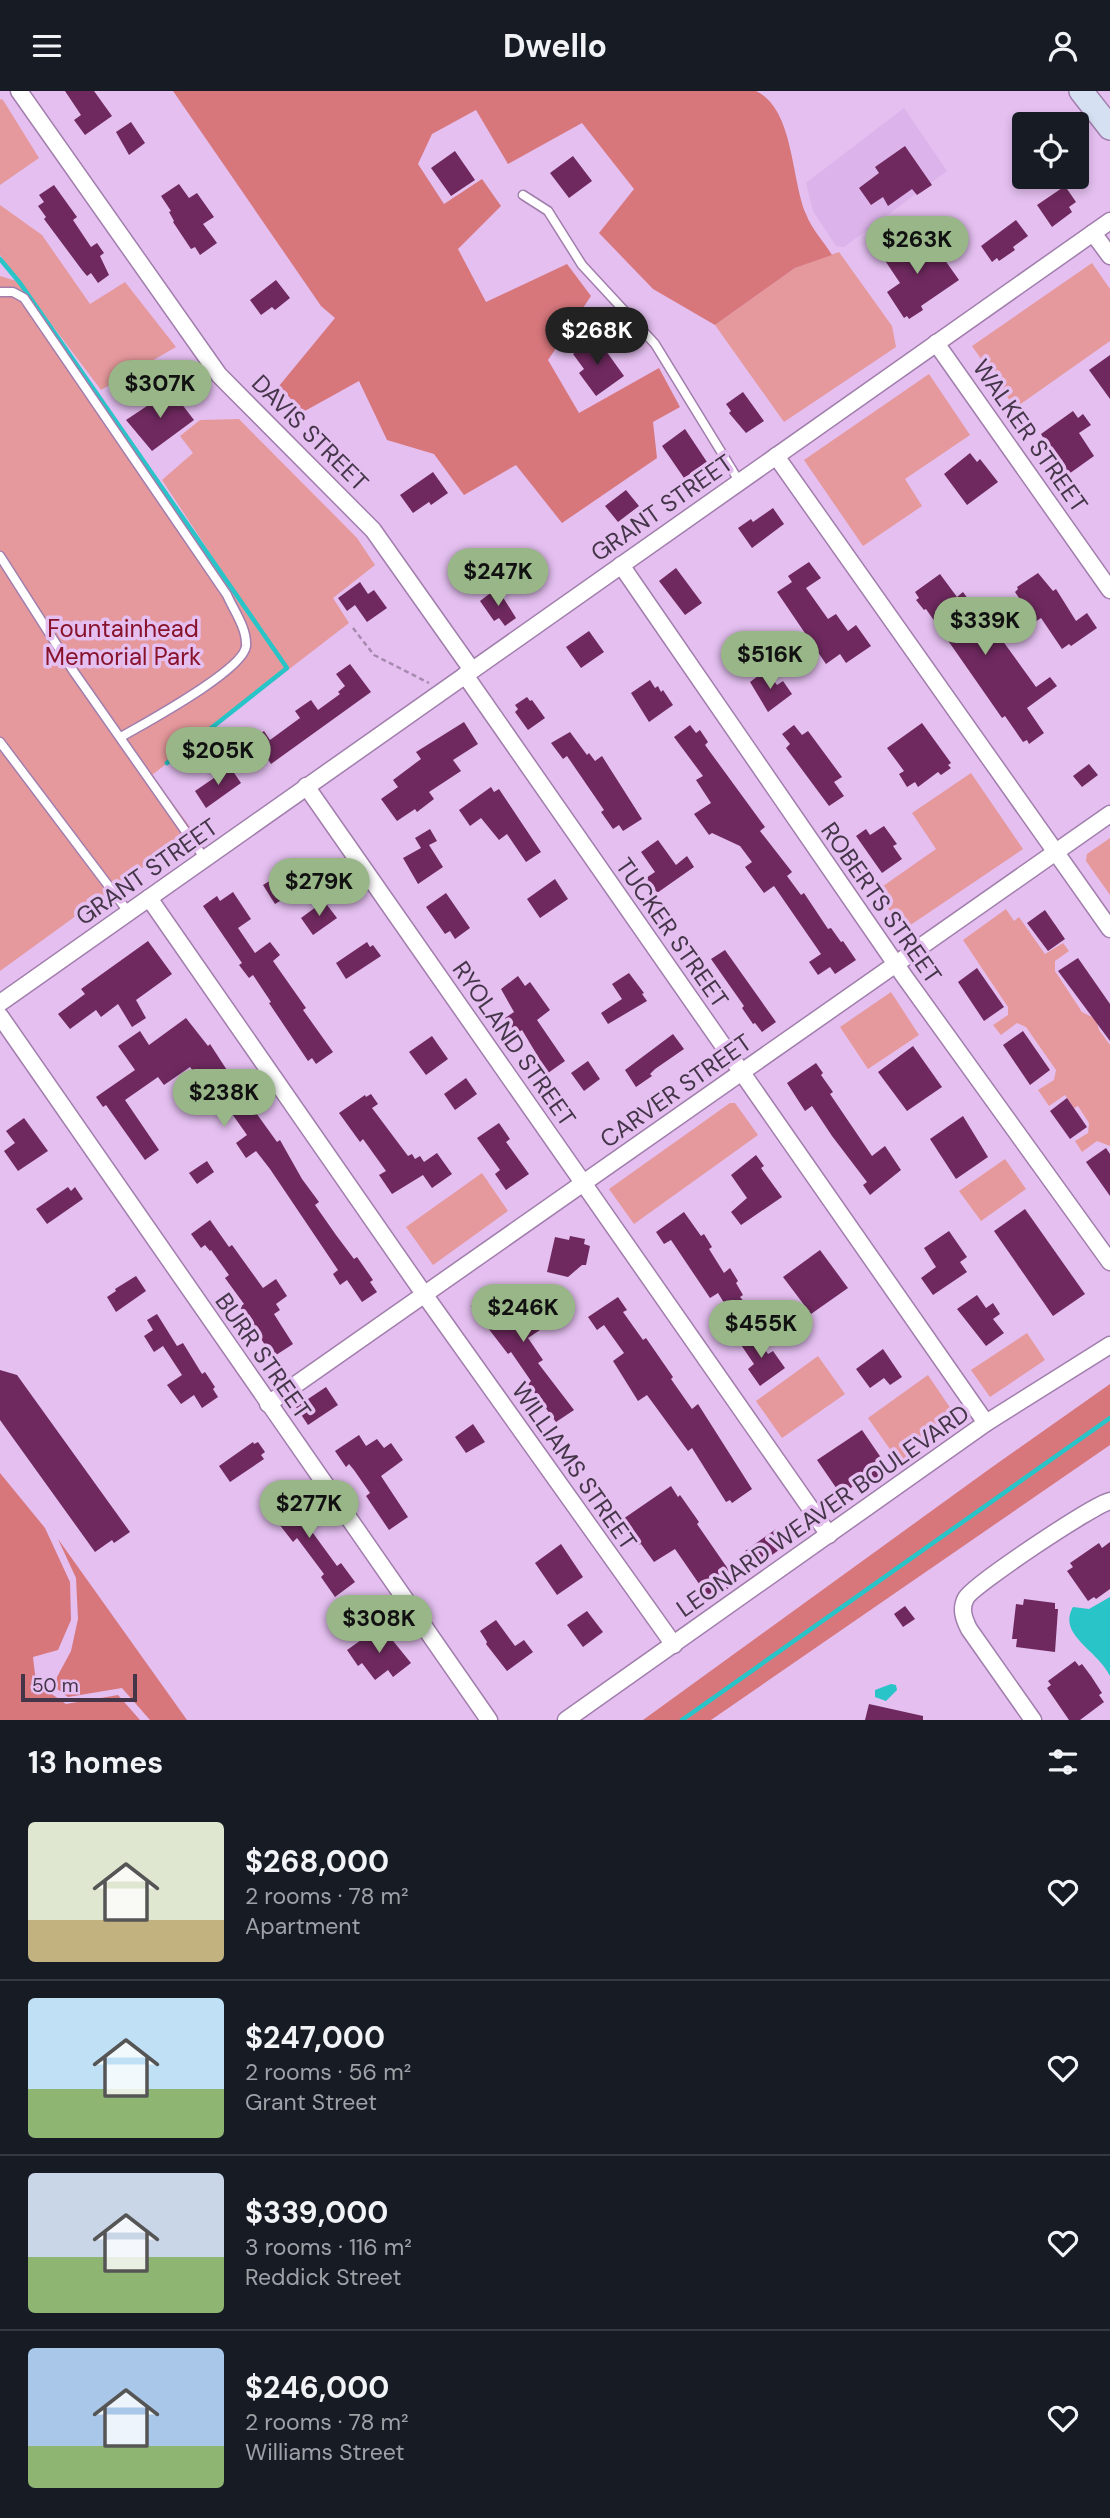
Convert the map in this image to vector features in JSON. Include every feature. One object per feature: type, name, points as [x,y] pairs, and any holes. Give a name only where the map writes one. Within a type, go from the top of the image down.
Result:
[{"type":"street","name":"DAVIS STREET","points":[[19,91],[219,375],[373,530],[469,672]]},
{"type":"street","points":[[1081,91],[1110,128]]},
{"type":"street","name":"GRANT STREET","points":[[0,1003],[1110,221]]},
{"type":"street","points":[[1093,233],[1110,255]]},
{"type":"street","name":"WALKER STREET","points":[[936,343],[1110,590]]},
{"type":"street","points":[[776,456],[1110,929]]},
{"type":"street","name":"ROBERTS STREET","points":[[621,565],[896,965],[1110,1262]]},
{"type":"street","name":"TUCKER STREET","points":[[469,672],[742,1073],[986,1423]]},
{"type":"street","name":"RYOLAND STREET","points":[[306,786],[830,1535]]},
{"type":"street","name":"CARVER STREET","points":[[268,1404],[1110,814]]},
{"type":"street","name":"WILLIAMS STREET","points":[[149,898],[424,1294],[674,1645]]},
{"type":"street","name":"BURR STREET","points":[[0,1016],[489,1720]]},
{"type":"street","name":"LEONARD WEAVER BOULEVARD","points":[[566,1720],[986,1423],[1110,1345]]},
{"type":"street","points":[[1033,1720],[969,1629],[963,1603],[967,1595],[985,1581],[1089,1510],[1110,1501]]},
{"type":"lane","points":[[523,195],[548,211],[582,265],[655,344],[739,481]]},
{"type":"lane","points":[[0,292],[13,292],[24,298],[227,595],[244,631],[246,647],[240,659],[222,675],[121,737]]},
{"type":"lane","points":[[0,556],[74,672],[205,859]]},
{"type":"lane","points":[[0,742],[129,913]]},
{"type":"path","points":[[353,628],[374,655],[428,682],[439,694]]},
{"type":"shaded area","points":[[173,91],[756,91],[768,100],[778,113],[790,146],[806,214],[832,255],[795,268],[715,325],[653,289],[599,233],[634,189],[582,123],[508,164],[476,110],[432,134],[418,164],[444,204],[482,179],[501,206],[458,249],[486,302],[567,264],[591,296],[548,360],[579,413],[659,368],[680,407],[653,422],[657,458],[562,523],[516,465],[464,495],[434,454],[387,440],[359,381],[303,412],[279,386],[335,318],[321,306]]},
{"type":"shaded area","points":[[904,108],[947,171],[844,247],[836,246],[813,211],[806,183]]},
{"type":"shaded area","points":[[1110,1384],[1110,1445],[711,1720],[643,1720],[988,1470]]},
{"type":"shaded area","points":[[0,1473],[45,1528],[70,1582],[71,1620],[58,1650],[33,1657],[36,1683],[66,1704],[118,1695],[140,1720],[0,1720]]},
{"type":"shaded area","points":[[58,1539],[187,1720],[150,1720],[122,1688],[68,1697],[56,1688],[57,1677],[71,1651],[78,1619],[76,1578]]},
{"type":"shaded area","points":[[1110,1597],[1110,1676],[1075,1634],[1070,1626],[1070,1617],[1073,1607],[1089,1609]]},
{"type":"shaded area","points":[[891,1684],[896,1685],[897,1690],[886,1701],[875,1697],[875,1690]]},
{"type":"green space","points":[[0,99],[39,158],[0,185]]},
{"type":"green space","name":"Fountainhead Memorial Park","points":[[0,205],[42,235],[90,304],[125,282],[176,347],[101,390],[27,292],[254,620],[162,480],[193,453],[180,436],[200,420],[239,419],[357,538],[375,565],[333,598],[349,623],[152,775],[193,831],[0,971],[0,276],[20,282],[0,255]]},
{"type":"green space","points":[[839,252],[892,326],[896,347],[784,422],[715,325],[795,268]]},
{"type":"green space","points":[[1092,263],[1110,289],[1110,341],[1015,408],[972,346]]},
{"type":"green space","points":[[929,374],[970,435],[905,479],[922,506],[863,546],[804,460]]},
{"type":"green space","points":[[971,773],[1023,849],[903,930],[876,891],[936,849],[912,813]]},
{"type":"green space","points":[[1110,838],[1110,895],[1086,861],[1087,854]]},
{"type":"green space","points":[[1006,909],[1014,921],[1019,917],[1045,954],[1063,943],[1069,951],[1055,961],[1055,971],[1082,1012],[1096,1019],[1099,1030],[1110,1045],[1110,1146],[1097,1141],[1082,1152],[1075,1141],[1088,1133],[1089,1123],[1078,1106],[1074,1108],[1065,1095],[1049,1106],[1038,1090],[1054,1080],[1056,1070],[1026,1027],[1017,1023],[1001,1035],[993,1025],[1008,1015],[1008,1007],[963,940]]},
{"type":"green space","points":[[891,992],[919,1035],[868,1069],[840,1027]]},
{"type":"green space","points":[[730,1103],[735,1103],[758,1135],[634,1224],[609,1189]]},
{"type":"green space","points":[[1005,1159],[1026,1189],[981,1221],[959,1191]]},
{"type":"green space","points":[[482,1173],[508,1211],[433,1265],[406,1227]]},
{"type":"green space","points":[[1027,1333],[1045,1360],[990,1397],[971,1370]]},
{"type":"green space","points":[[818,1356],[845,1394],[782,1438],[756,1401]]},
{"type":"green space","points":[[928,1375],[959,1421],[899,1462],[868,1418]]},
{"type":"building","points":[[65,91],[94,91],[112,116],[85,135],[74,120],[81,115]]},
{"type":"building","points":[[131,122],[145,143],[129,155],[116,132]]},
{"type":"building","points":[[905,146],[932,185],[917,195],[912,189],[888,206],[883,197],[871,205],[859,188],[879,173],[875,167]]},
{"type":"building","points":[[455,151],[475,180],[451,196],[431,168]]},
{"type":"building","points":[[573,156],[592,181],[569,198],[550,173]]},
{"type":"building","points":[[179,184],[189,198],[197,193],[214,217],[203,224],[217,243],[200,255],[195,247],[191,249],[173,222],[169,212],[171,211],[161,196]]},
{"type":"building","points":[[54,185],[77,217],[73,220],[91,247],[97,243],[104,253],[100,256],[109,275],[98,283],[91,273],[87,276],[82,270],[44,219],[46,217],[38,206],[44,202],[39,195]]},
{"type":"building","points":[[1061,189],[1067,189],[1076,202],[1069,207],[1072,212],[1052,227],[1037,205]]},
{"type":"building","points":[[1016,220],[1028,236],[1013,247],[1015,250],[999,261],[997,258],[992,262],[981,246]]},
{"type":"building","points":[[930,239],[959,280],[921,306],[923,310],[909,319],[907,316],[904,318],[887,292],[900,283],[880,253],[893,244],[896,249],[907,241],[915,249]]},
{"type":"building","points":[[276,280],[290,298],[275,310],[272,307],[261,315],[250,300]]},
{"type":"building","points":[[596,337],[624,376],[596,396],[579,373],[584,369],[573,354]]},
{"type":"building","points":[[1110,355],[1110,399],[1089,370]]},
{"type":"building","points":[[171,390],[194,420],[152,451],[126,420]]},
{"type":"building","points":[[743,392],[764,421],[746,433],[729,413],[731,411],[726,404]]},
{"type":"building","points":[[1073,411],[1078,418],[1083,414],[1091,425],[1079,433],[1094,456],[1066,476],[1041,434]]},
{"type":"building","points":[[685,429],[707,462],[684,478],[662,446]]},
{"type":"building","points":[[970,453],[977,462],[980,459],[998,482],[967,505],[944,474]]},
{"type":"building","points":[[433,472],[448,493],[413,513],[400,495]]},
{"type":"building","points":[[626,490],[639,506],[618,522],[605,506]]},
{"type":"building","points":[[773,508],[784,524],[752,548],[738,528],[751,519],[753,522]]},
{"type":"building","points":[[809,562],[821,578],[806,588],[828,619],[836,614],[848,631],[856,625],[871,646],[846,663],[840,654],[826,664],[777,592],[792,582],[788,576]]},
{"type":"building","points":[[676,568],[702,603],[685,615],[659,581]]},
{"type":"building","points":[[1038,573],[1053,591],[1056,589],[1076,621],[1087,613],[1097,628],[1062,649],[1041,618],[1035,622],[1015,592],[1017,587]]},
{"type":"building","points":[[940,574],[957,597],[963,592],[981,617],[984,615],[1036,687],[1050,677],[1057,686],[1027,708],[1044,733],[1029,744],[1027,740],[1023,742],[1005,716],[1002,718],[926,609],[916,600],[919,598],[915,592]]},
{"type":"building","points":[[360,582],[368,594],[374,590],[387,608],[367,622],[355,605],[347,611],[338,598]]},
{"type":"building","points":[[497,588],[516,618],[505,626],[499,618],[494,621],[480,601]]},
{"type":"building","points":[[589,631],[604,652],[581,668],[566,647]]},
{"type":"building","points":[[350,664],[371,692],[271,764],[267,758],[264,760],[261,756],[246,767],[235,751],[264,731],[270,740],[300,718],[295,711],[311,700],[318,710],[340,694],[338,692],[345,686],[336,674]]},
{"type":"building","points":[[766,670],[777,685],[783,681],[792,694],[768,712],[750,682]]},
{"type":"building","points":[[650,680],[655,688],[658,686],[661,692],[663,690],[673,705],[649,722],[631,693]]},
{"type":"building","points":[[527,697],[545,718],[528,730],[515,712],[518,709],[515,705]]},
{"type":"building","points":[[464,722],[478,744],[453,760],[461,771],[429,792],[434,799],[417,812],[415,809],[397,821],[381,799],[398,787],[393,780],[421,759],[416,752]]},
{"type":"building","points":[[922,723],[951,763],[948,765],[951,768],[941,775],[938,772],[918,787],[915,782],[907,787],[899,774],[904,771],[887,748]]},
{"type":"building","points":[[690,725],[696,733],[700,730],[708,742],[705,745],[765,827],[760,831],[792,872],[787,876],[801,895],[804,893],[828,929],[831,928],[841,942],[843,941],[856,960],[835,974],[830,967],[818,975],[809,962],[821,954],[774,886],[764,893],[745,867],[752,862],[740,846],[712,833],[709,835],[694,814],[711,803],[696,780],[703,776],[674,737]]},
{"type":"building","points":[[794,725],[802,735],[808,731],[842,777],[834,782],[844,796],[829,806],[786,748],[790,744],[782,734]]},
{"type":"building","points":[[570,732],[587,755],[589,753],[595,761],[602,756],[642,819],[623,831],[619,825],[613,829],[601,812],[604,810],[567,756],[563,759],[551,743]]},
{"type":"building","points":[[1089,764],[1098,775],[1082,787],[1073,776]]},
{"type":"building","points":[[230,767],[241,783],[206,808],[195,791]]},
{"type":"building","points":[[491,787],[494,792],[499,789],[541,852],[526,862],[507,834],[499,840],[481,818],[470,826],[459,810]]},
{"type":"building","points":[[884,826],[897,844],[893,846],[902,859],[882,873],[856,836],[866,829],[870,835]]},
{"type":"building","points":[[430,829],[437,841],[429,845],[443,867],[418,884],[403,858],[421,848],[415,838]]},
{"type":"building","points":[[658,840],[676,865],[687,856],[694,867],[657,893],[646,878],[655,872],[641,852]]},
{"type":"building","points":[[294,866],[306,885],[275,904],[263,885]]},
{"type":"building","points":[[555,879],[568,899],[540,918],[527,899]]},
{"type":"building","points":[[233,892],[251,919],[238,928],[255,953],[270,942],[280,955],[273,961],[333,1052],[316,1064],[312,1058],[308,1061],[253,975],[249,978],[239,965],[242,963],[203,906],[217,896],[220,901]]},
{"type":"building","points":[[446,893],[470,928],[455,939],[450,931],[445,934],[426,907]]},
{"type":"building","points":[[324,901],[337,918],[313,935],[301,918]]},
{"type":"building","points":[[1045,910],[1065,939],[1048,951],[1027,923]]},
{"type":"building","points":[[148,941],[172,974],[136,1000],[146,1018],[132,1027],[118,1004],[101,1017],[96,1010],[70,1029],[58,1014],[85,994],[81,989]]},
{"type":"building","points":[[367,942],[370,947],[373,945],[381,956],[346,979],[336,963]]},
{"type":"building","points":[[725,950],[776,1022],[762,1032],[753,1024],[742,1008],[744,1006],[711,959]]},
{"type":"building","points":[[1078,958],[1110,1004],[1110,1041],[1058,971]]},
{"type":"building","points":[[977,968],[1004,1007],[984,1021],[958,982]]},
{"type":"building","points":[[629,973],[647,1001],[608,1024],[601,1013],[622,999],[612,984]]},
{"type":"building","points":[[518,976],[525,986],[530,982],[550,1010],[537,1020],[565,1061],[548,1073],[522,1030],[516,1034],[505,1018],[514,1012],[501,989]]},
{"type":"building","points":[[186,1018],[208,1046],[210,1044],[236,1084],[240,1081],[248,1093],[244,1096],[277,1142],[280,1140],[302,1179],[319,1202],[315,1205],[354,1259],[357,1257],[373,1280],[370,1282],[377,1292],[362,1302],[347,1280],[340,1285],[333,1274],[338,1270],[256,1151],[246,1158],[236,1143],[247,1135],[204,1074],[198,1078],[190,1067],[164,1085],[158,1077],[125,1100],[159,1150],[145,1160],[106,1105],[103,1107],[96,1097],[135,1070],[118,1046],[140,1031],[149,1045]]},
{"type":"building","points":[[1023,1031],[1050,1070],[1030,1085],[1003,1045]]},
{"type":"building","points":[[673,1034],[684,1049],[655,1069],[650,1074],[652,1076],[636,1087],[625,1070]]},
{"type":"building","points":[[432,1036],[448,1059],[426,1075],[409,1052]]},
{"type":"building","points":[[913,1046],[942,1087],[907,1111],[878,1072]]},
{"type":"building","points":[[588,1061],[600,1079],[584,1091],[571,1073]]},
{"type":"building","points":[[816,1063],[833,1092],[830,1094],[872,1156],[885,1146],[901,1170],[870,1195],[863,1185],[867,1182],[812,1106],[805,1111],[787,1083]]},
{"type":"building","points":[[466,1078],[477,1094],[455,1110],[444,1094]]},
{"type":"building","points":[[371,1094],[378,1104],[372,1108],[408,1156],[412,1154],[415,1159],[420,1156],[424,1162],[437,1153],[452,1174],[432,1188],[423,1175],[392,1194],[379,1175],[386,1171],[363,1139],[360,1142],[339,1113],[365,1095],[366,1097]]},
{"type":"building","points":[[1067,1098],[1087,1127],[1070,1139],[1050,1111]]},
{"type":"building","points":[[963,1116],[988,1157],[956,1179],[930,1139]]},
{"type":"building","points":[[24,1118],[48,1151],[18,1171],[4,1151],[15,1143],[6,1131]]},
{"type":"building","points":[[499,1123],[510,1139],[506,1142],[529,1174],[506,1190],[495,1174],[500,1170],[477,1138]]},
{"type":"building","points":[[1106,1148],[1110,1154],[1110,1196],[1086,1162]]},
{"type":"building","points":[[756,1155],[764,1166],[761,1168],[782,1197],[741,1225],[731,1212],[747,1198],[731,1175]]},
{"type":"building","points":[[207,1161],[214,1172],[197,1184],[189,1173]]},
{"type":"building","points":[[68,1187],[71,1191],[75,1187],[83,1199],[47,1224],[36,1209]]},
{"type":"building","points":[[1025,1209],[1085,1294],[1053,1316],[994,1231]]},
{"type":"building","points":[[684,1212],[701,1236],[704,1234],[712,1247],[709,1249],[724,1273],[730,1268],[738,1281],[736,1283],[743,1295],[740,1297],[748,1306],[738,1314],[729,1304],[726,1306],[718,1293],[710,1298],[671,1240],[664,1244],[656,1232]]},
{"type":"building","points":[[210,1220],[263,1288],[276,1279],[287,1296],[276,1304],[280,1310],[274,1314],[293,1344],[273,1357],[240,1307],[244,1304],[225,1278],[229,1275],[211,1250],[205,1245],[201,1248],[191,1234]]},
{"type":"building","points":[[949,1231],[967,1257],[960,1262],[967,1272],[933,1295],[921,1278],[936,1267],[924,1248]]},
{"type":"building","points":[[570,1236],[585,1239],[584,1244],[590,1246],[586,1265],[582,1265],[568,1277],[547,1272],[555,1237],[569,1240]]},
{"type":"building","points":[[820,1250],[848,1288],[811,1314],[783,1277]]},
{"type":"building","points":[[136,1276],[146,1291],[116,1312],[107,1297]]},
{"type":"building","points":[[500,1284],[524,1316],[543,1303],[555,1320],[528,1338],[543,1360],[538,1363],[574,1410],[556,1422],[528,1384],[531,1381],[511,1352],[508,1354],[471,1306]]},
{"type":"building","points":[[977,1295],[986,1308],[993,1303],[1000,1314],[993,1319],[1004,1333],[986,1346],[957,1309]]},
{"type":"building","points":[[618,1297],[627,1310],[623,1312],[643,1340],[646,1338],[692,1409],[698,1404],[752,1489],[732,1503],[730,1500],[726,1502],[692,1448],[688,1451],[647,1395],[638,1401],[613,1361],[624,1353],[604,1325],[597,1330],[588,1317]]},
{"type":"building","points":[[157,1314],[177,1346],[183,1343],[202,1374],[205,1372],[215,1387],[213,1389],[218,1397],[202,1408],[194,1395],[181,1404],[167,1385],[182,1375],[163,1346],[154,1352],[144,1336],[153,1330],[147,1320]]},
{"type":"building","points":[[753,1332],[768,1354],[773,1351],[785,1368],[760,1386],[748,1369],[754,1364],[739,1342]]},
{"type":"building","points":[[883,1349],[902,1377],[890,1385],[884,1378],[870,1388],[856,1369]]},
{"type":"building","points":[[0,1370],[17,1375],[130,1532],[95,1552],[0,1420]]},
{"type":"building","points":[[326,1387],[338,1405],[308,1425],[296,1407]]},
{"type":"building","points":[[473,1424],[485,1442],[466,1453],[455,1437]]},
{"type":"building","points":[[862,1430],[884,1462],[878,1466],[883,1475],[868,1485],[863,1479],[841,1495],[817,1460]]},
{"type":"building","points":[[359,1435],[366,1446],[377,1439],[384,1448],[391,1443],[403,1460],[381,1476],[408,1517],[389,1530],[366,1496],[370,1493],[349,1464],[346,1467],[335,1451]]},
{"type":"building","points":[[253,1442],[258,1442],[265,1452],[261,1455],[264,1459],[230,1482],[219,1466]]},
{"type":"building","points":[[671,1486],[699,1522],[697,1524],[737,1582],[702,1607],[695,1597],[704,1591],[675,1549],[654,1562],[641,1544],[639,1545],[623,1519]]},
{"type":"building","points":[[287,1489],[315,1525],[310,1529],[337,1566],[341,1563],[355,1582],[335,1597],[321,1577],[324,1574],[297,1538],[293,1542],[265,1506]]},
{"type":"building","points":[[776,1529],[786,1545],[755,1567],[745,1551]]},
{"type":"building","points":[[1110,1542],[1110,1589],[1088,1601],[1067,1571],[1073,1567],[1070,1563],[1099,1543],[1102,1548]]},
{"type":"building","points":[[561,1544],[583,1577],[557,1595],[535,1563]]},
{"type":"building","points":[[1024,1599],[1055,1603],[1055,1609],[1058,1609],[1055,1652],[1016,1647],[1017,1639],[1012,1639],[1016,1604],[1023,1605]]},
{"type":"building","points":[[905,1606],[915,1619],[903,1627],[894,1614]]},
{"type":"building","points":[[587,1611],[603,1632],[583,1647],[567,1625]]},
{"type":"building","points":[[496,1620],[515,1646],[524,1640],[533,1652],[507,1671],[486,1644],[480,1631]]},
{"type":"building","points":[[378,1628],[382,1633],[385,1631],[411,1663],[393,1677],[388,1670],[375,1680],[362,1663],[358,1666],[347,1650]]},
{"type":"building","points":[[1075,1661],[1079,1666],[1082,1664],[1091,1676],[1102,1693],[1099,1695],[1104,1702],[1080,1720],[1069,1720],[1047,1688],[1051,1685],[1048,1681]]},
{"type":"building","points":[[869,1704],[923,1716],[923,1720],[865,1720]]},
{"type":"waterway","points":[[0,259],[20,283],[287,668],[167,763]]},
{"type":"waterway","points":[[682,1720],[1110,1418]]}]
